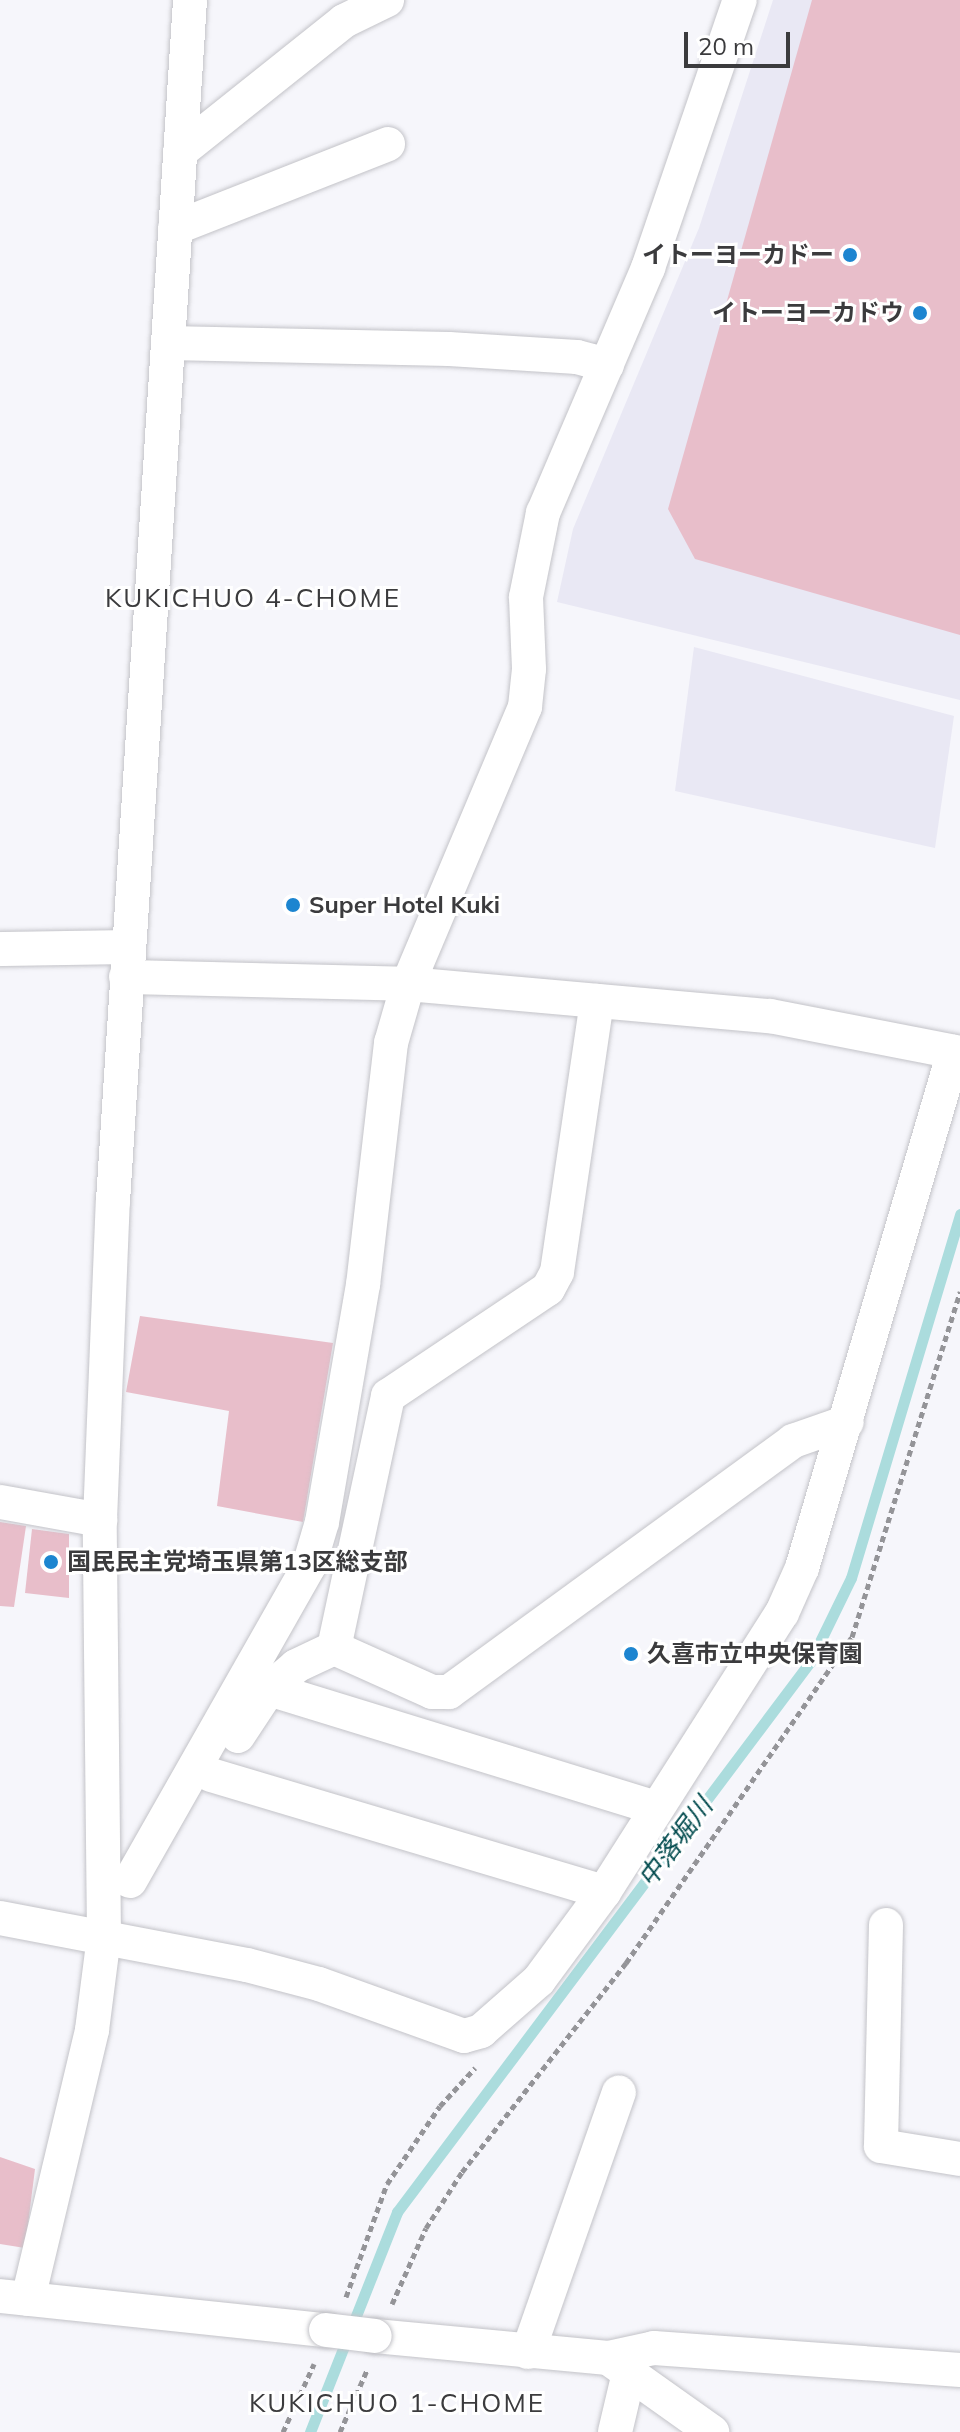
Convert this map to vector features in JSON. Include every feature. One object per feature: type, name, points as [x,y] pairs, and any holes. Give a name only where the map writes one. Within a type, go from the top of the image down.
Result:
[{"type":"street","points":[[190,0],[127,962],[100,1520],[117,1880],[104,1936],[92,2030],[8,2300],[329,2330],[377,2339],[542,2353],[619,2365],[712,2432]]},
{"type":"street","points":[[180,152],[344,21],[387,0]]},
{"type":"street","points":[[117,1880],[268,1643],[309,1566],[322,1522],[363,1285],[391,1043],[408,984],[525,707],[529,669],[526,632],[530,562],[539,527],[648,268],[740,0]]},
{"type":"street","points":[[175,228],[388,144]]},
{"type":"street","points":[[168,343],[449,349],[577,357],[607,365]]},
{"type":"street","points":[[0,949],[770,1016],[957,1052],[802,1568],[782,1613],[604,1892],[539,1980],[481,2031],[464,2036],[319,1984],[104,1936],[0,1918]]},
{"type":"street","points":[[334,1648],[388,1396],[548,1289],[557,1272],[597,1001]]},
{"type":"street","points":[[117,1880],[155,1872],[211,1775],[269,1689],[296,1666],[334,1648],[432,1692],[449,1692],[793,1441],[847,1422]]},
{"type":"street","points":[[0,1502],[100,1520]]},
{"type":"street","points":[[268,1643],[296,1666]]},
{"type":"street","points":[[269,1689],[656,1808]]},
{"type":"street","points":[[211,1775],[604,1892]]},
{"type":"street","points":[[886,1925],[881,2146],[960,2159]]},
{"type":"street","points":[[542,2353],[619,2092]]},
{"type":"street","points":[[619,2365],[654,2348],[960,2370]]},
{"type":"street","points":[[615,2432],[619,2365]]},
{"type":"path","points":[[340,2432],[426,2228],[462,2172],[618,1974],[852,1637],[960,1292]]},
{"type":"path","points":[[283,2432],[329,2330],[387,2184],[440,2106],[482,2060]]},
{"type":"shaded area","name":"イトーヨーカドー","points":[[773,0],[960,0],[960,700],[557,602],[573,529],[699,228]]},
{"type":"shaded area","points":[[694,647],[954,716],[935,848],[675,791]]},
{"type":"building","name":"イトーヨーカドー","points":[[812,0],[960,0],[960,635],[695,559],[668,509]]},
{"type":"building","points":[[140,1316],[333,1343],[303,1522],[217,1506],[229,1411],[126,1392]]},
{"type":"building","points":[[0,1522],[26,1526],[14,1607],[0,1606]]},
{"type":"building","points":[[32,1529],[69,1534],[69,1598],[25,1593]]},
{"type":"building","points":[[0,2157],[35,2169],[25,2248],[0,2244]]},
{"type":"waterway","name":"中落堀川","points":[[310,2432],[397,2212],[810,1662],[851,1578],[960,1214]]},
{"type":"place","name":"イトーヨーカドー","points":[[850,255]]},
{"type":"place","name":"イトーヨーカドウ","points":[[920,313]]},
{"type":"place","name":"Super Hotel Kuki","points":[[293,905]]},
{"type":"place","name":"国民民主党埼玉県第13区総支部","points":[[51,1562]]},
{"type":"place","name":"久喜市立中央保育園","points":[[631,1654]]},
{"type":"district","name":"KUKICHUO 4-CHOME","points":[[253,598]]},
{"type":"district","name":"KUKICHUO 1-CHOME","points":[[397,2403]]}]
